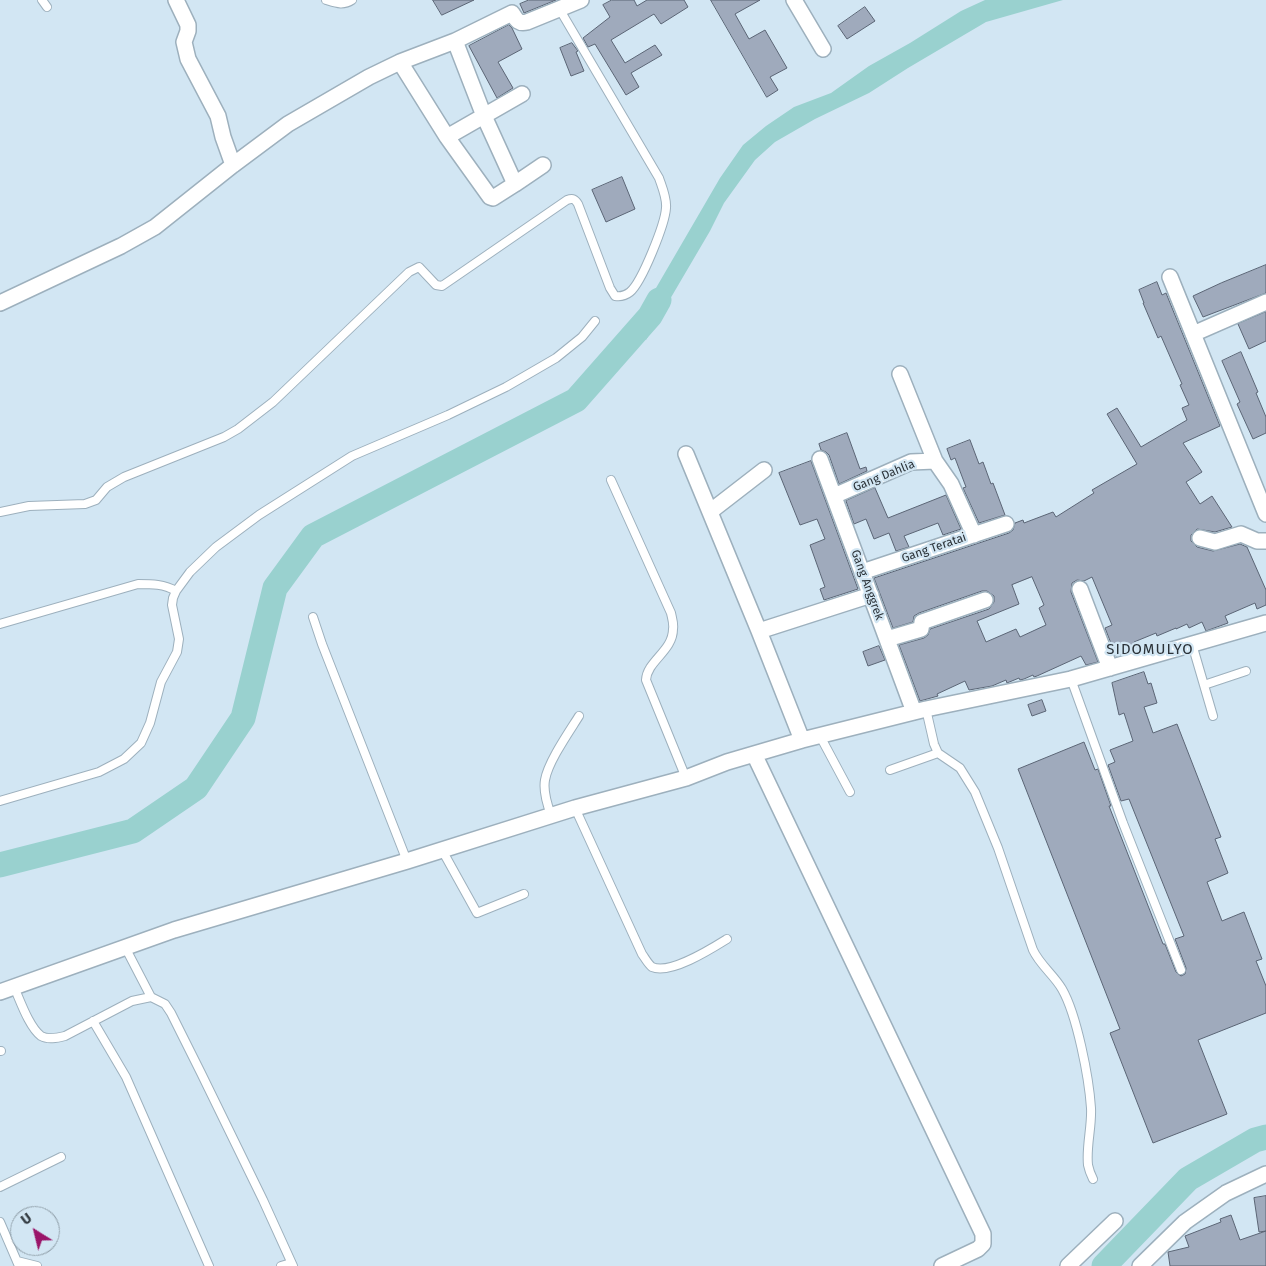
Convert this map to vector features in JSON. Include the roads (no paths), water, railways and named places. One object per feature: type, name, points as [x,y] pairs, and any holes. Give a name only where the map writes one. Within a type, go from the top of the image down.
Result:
[{"type":"street","points":[[176,0],[188,25],[184,42],[188,60],[218,116],[233,165]]},
{"type":"street","points":[[0,303],[121,246],[155,227],[288,124],[369,77],[400,62],[455,41],[510,7],[517,21],[522,24],[560,10],[580,0]]},
{"type":"street","points":[[794,0],[822,49]]},
{"type":"street","points":[[455,41],[484,116],[516,184]]},
{"type":"street","points":[[400,62],[447,137],[490,197],[493,198],[543,165]]},
{"type":"street","points":[[447,137],[522,94]]},
{"type":"street","points":[[1170,277],[1266,514]]},
{"type":"street","points":[[1193,334],[1266,302]]},
{"type":"street","points":[[900,374],[934,461],[951,484],[974,535]]},
{"type":"street","points":[[686,454],[760,631],[802,740]]},
{"type":"street","name":"Gang Anggrek","points":[[820,459],[887,639],[920,711]]},
{"type":"street","name":"Gang Dahlia","points":[[834,496],[911,462],[934,461]]},
{"type":"street","points":[[711,511],[764,470]]},
{"type":"street","name":"Gang Teratai","points":[[862,572],[1006,524]]},
{"type":"street","points":[[1200,538],[1215,542],[1241,534],[1257,541],[1266,541]]},
{"type":"street","points":[[1080,588],[1110,668]]},
{"type":"street","points":[[760,631],[871,595]]},
{"type":"street","points":[[887,639],[921,629],[922,622],[986,600]]},
{"type":"street","points":[[7,989],[174,930],[407,861],[551,815],[686,778],[754,754],[802,740],[920,711],[1071,680],[1266,623]]},
{"type":"street","points":[[754,754],[983,1234],[983,1244],[978,1250],[942,1266]]},
{"type":"street","points":[[1140,1266],[1185,1222],[1226,1193],[1266,1174]]},
{"type":"street","points":[[1068,1266],[1115,1220]]},
{"type":"lane","points":[[326,0],[339,4],[352,0]]},
{"type":"lane","points":[[0,512],[29,506],[85,504],[92,502],[107,487],[124,477],[224,437],[238,429],[273,402],[367,311],[415,268],[422,268],[436,285],[442,286],[571,198],[576,200],[578,204],[610,288],[616,296],[621,297],[629,293],[634,288],[659,234],[666,208],[665,195],[659,178],[560,10]]},
{"type":"lane","points":[[0,801],[100,772],[124,759],[141,743],[150,723],[161,682],[177,652],[179,639],[172,605],[176,591],[190,572],[216,547],[258,515],[352,456],[448,415],[506,387],[556,358],[582,337],[595,321]]},
{"type":"lane","points":[[611,480],[670,613],[674,628],[671,641],[664,653],[650,669],[646,680],[686,778]]},
{"type":"lane","points":[[0,624],[138,584],[155,584],[169,587],[176,591]]},
{"type":"lane","points":[[313,617],[407,861]]},
{"type":"lane","points":[[1192,644],[1213,716]]},
{"type":"lane","points":[[1204,685],[1246,671]]},
{"type":"lane","points":[[1071,680],[1123,823],[1181,970]]},
{"type":"lane","points":[[920,711],[938,753],[960,768],[975,792],[998,848],[1036,957],[1062,989],[1068,1002],[1079,1041],[1091,1108],[1088,1165],[1093,1180]]},
{"type":"lane","points":[[551,815],[546,799],[545,779],[552,761],[578,716]]},
{"type":"lane","points":[[820,736],[850,792]]},
{"type":"lane","points":[[890,770],[938,753]]},
{"type":"lane","points":[[576,808],[642,954],[648,963],[653,967],[666,968],[683,962],[727,939]]},
{"type":"lane","points":[[442,850],[478,914],[524,894]]},
{"type":"lane","points":[[125,947],[151,997],[165,1004],[171,1013],[263,1200],[292,1264],[281,1266]]},
{"type":"lane","points":[[7,989],[42,1037],[53,1038],[65,1036],[132,1001],[151,997]]},
{"type":"lane","points":[[93,1021],[126,1077],[209,1266]]},
{"type":"lane","points":[[0,1186],[61,1157]]},
{"type":"lane","points":[[0,1222],[18,1264],[37,1266]]},
{"type":"waterway","points":[[0,865],[133,831],[196,788],[243,718],[275,588],[313,536],[576,400],[650,316],[659,300]]},
{"type":"waterway","points":[[1104,1266],[1188,1179],[1255,1140],[1266,1137]]},
{"type":"district","name":"SIDOMULYO","points":[[1150,650]]}]
